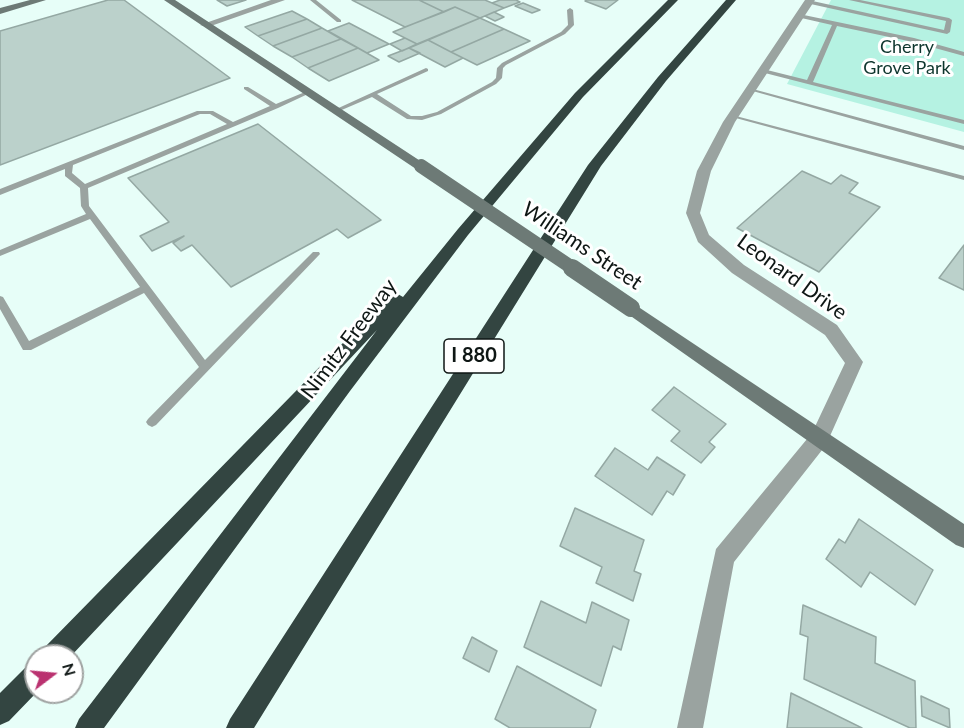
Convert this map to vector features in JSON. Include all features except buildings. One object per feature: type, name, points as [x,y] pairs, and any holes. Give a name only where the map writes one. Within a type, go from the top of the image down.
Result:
[{"type":"highway","name":"Nimitz Freeway","points":[[88,728],[336,394],[463,232],[579,95],[673,0]]},
{"type":"highway","name":"I 880","points":[[239,728],[595,165],[662,80],[731,0]]},
{"type":"highway","points":[[66,644],[463,232]]},
{"type":"highway","points":[[0,712],[24,687]]},
{"type":"street","points":[[0,11],[41,0]]},
{"type":"street","name":"Williams Street","points":[[169,0],[421,166],[964,537]]},
{"type":"street","points":[[205,25],[280,0]]},
{"type":"street","name":"Leonard Drive","points":[[809,1],[734,116],[704,171],[693,213],[704,238],[738,269],[831,330],[854,362],[819,439]]},
{"type":"street","points":[[690,728],[724,557],[819,439]]},
{"type":"lane","points":[[313,0],[339,21]]},
{"type":"lane","points":[[809,1],[947,32],[949,20],[852,0]]},
{"type":"lane","points":[[372,94],[409,117],[422,118],[439,113],[494,83],[499,78],[500,68],[504,64],[563,33],[571,25],[570,10]]},
{"type":"lane","points":[[799,16],[914,40],[964,54]]},
{"type":"lane","points":[[808,83],[835,24]]},
{"type":"lane","points":[[335,111],[426,70]]},
{"type":"lane","points":[[763,71],[964,122]]},
{"type":"lane","points":[[246,88],[276,107]]},
{"type":"lane","points":[[751,89],[964,148]]},
{"type":"lane","points":[[84,187],[308,93]]},
{"type":"lane","points":[[0,192],[199,112],[211,112],[232,124]]},
{"type":"lane","points":[[734,116],[964,178]]},
{"type":"lane","points":[[69,164],[68,174],[84,187],[85,207],[205,368]]},
{"type":"lane","points":[[0,253],[91,214]]},
{"type":"lane","points":[[152,422],[316,254]]},
{"type":"lane","points":[[0,300],[27,347],[146,288]]},
{"type":"green space","name":"Cherry Grove Park","points":[[831,0],[964,0],[964,132],[787,84]]}]
